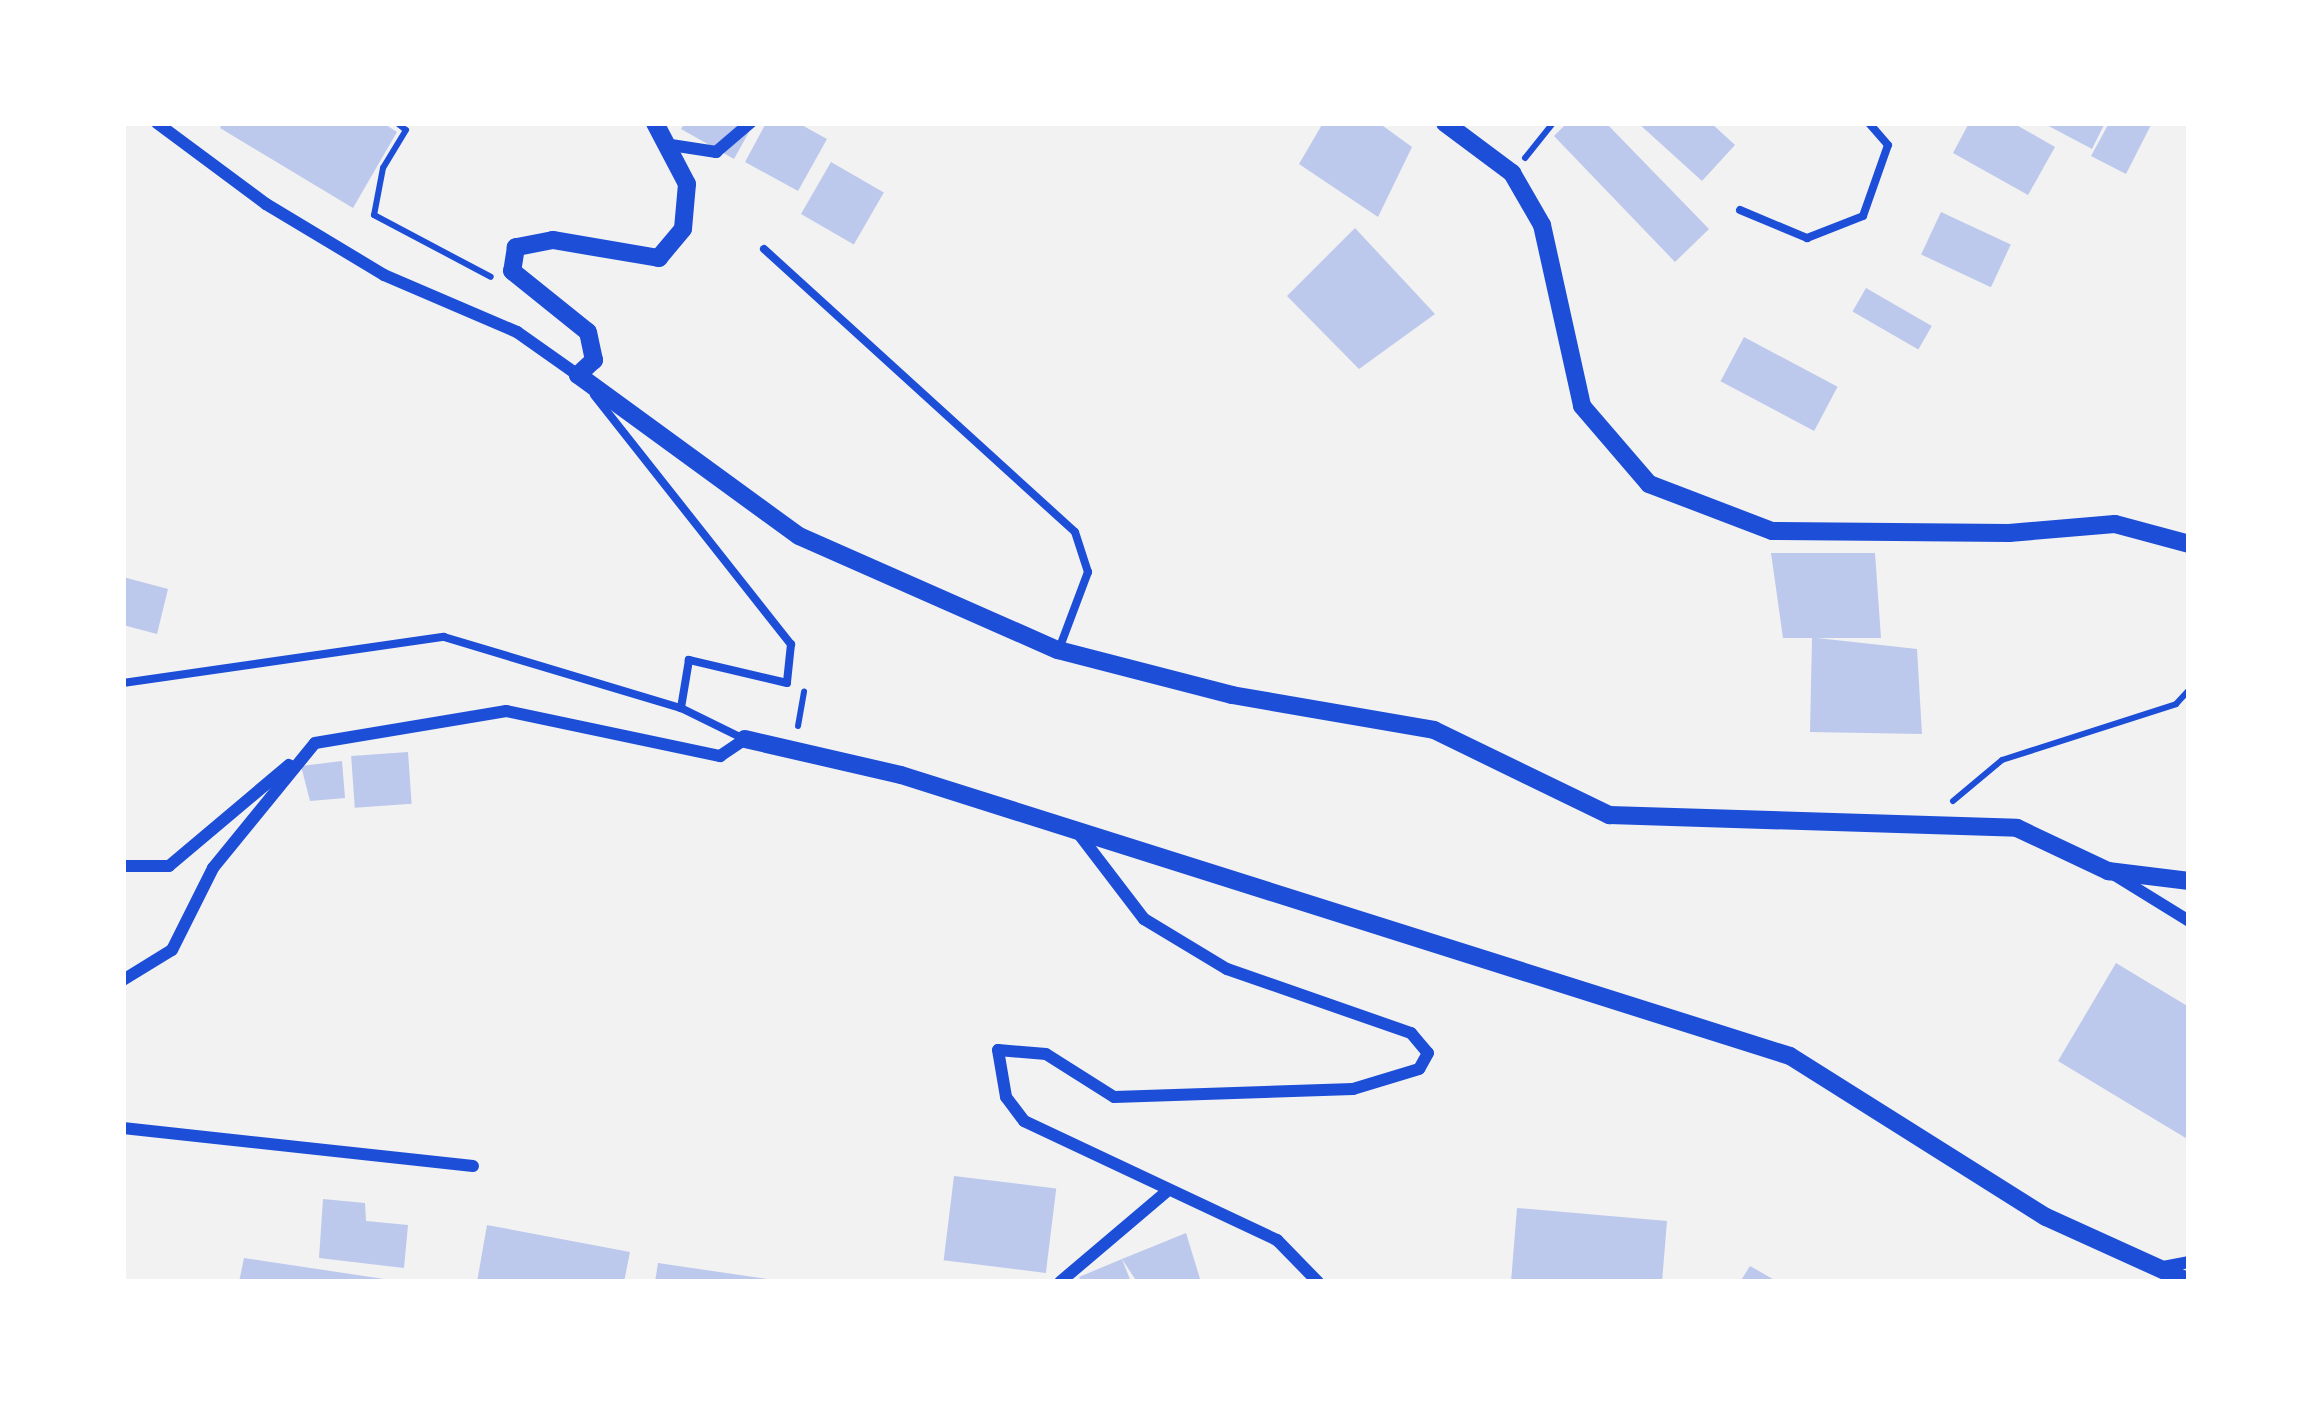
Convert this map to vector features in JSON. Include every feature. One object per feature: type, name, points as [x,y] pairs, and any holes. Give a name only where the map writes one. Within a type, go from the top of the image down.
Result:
[{"type":"street","points":[[157,123],[266,204],[384,275],[517,332],[799,536],[1058,650],[1232,695],[1434,730],[1610,815],[1917,830],[2017,828],[2108,871],[2189,921]]},
{"type":"street","points":[[578,375],[594,359],[588,332],[512,271],[516,247],[553,240],[659,257],[682,229],[687,184],[655,123]]},
{"type":"street","points":[[670,145],[716,152],[749,123]]},
{"type":"street","points":[[1444,123],[1512,173],[1542,225],[1582,406],[1649,484],[1772,531],[2008,533],[2115,524],[2189,544]]},
{"type":"street","points":[[123,866],[169,866],[315,743],[506,711],[720,756],[745,739],[901,775],[1790,1056],[2046,1216],[2189,1282]]},
{"type":"street","points":[[123,980],[172,950],[213,868],[315,743]]},
{"type":"street","points":[[1078,833],[1144,919],[1227,970],[1411,1033],[1428,1054],[1418,1070],[1353,1089],[1114,1096],[1046,1054],[998,1050],[1006,1097],[1024,1121],[1100,1151],[1165,1192],[1277,1240],[1318,1282]]},
{"type":"street","points":[[2108,871],[2189,881]]},
{"type":"street","points":[[123,1128],[472,1166]]},
{"type":"street","points":[[1060,1282],[1165,1192]]},
{"type":"street","points":[[2156,1268],[2189,1262]]},
{"type":"lane","points":[[1740,210],[1807,238],[1863,216],[1888,145],[1869,123]]},
{"type":"lane","points":[[764,249],[1075,532],[1088,572],[1058,650]]},
{"type":"lane","points":[[578,375],[791,644],[787,683],[689,660],[681,708]]},
{"type":"lane","points":[[123,683],[444,638],[681,708],[745,739]]},
{"type":"path","points":[[397,123],[406,130],[383,167],[374,214],[494,279]]},
{"type":"path","points":[[1512,173],[1553,123]]},
{"type":"path","points":[[1917,830],[2002,760],[2176,704],[2189,690]]},
{"type":"building","points":[[223,123],[383,123],[397,132],[353,208],[220,128]]},
{"type":"building","points":[[685,123],[754,123],[734,159],[681,129]]},
{"type":"building","points":[[766,123],[798,123],[827,139],[798,191],[745,162]]},
{"type":"building","points":[[1323,123],[1379,123],[1412,147],[1378,217],[1299,164]]},
{"type":"building","points":[[1567,123],[1606,123],[1709,229],[1675,262],[1554,136]]},
{"type":"building","points":[[1638,123],[1711,123],[1735,145],[1702,181]]},
{"type":"building","points":[[1969,123],[2013,123],[2055,147],[2028,195],[1953,153]]},
{"type":"building","points":[[2043,123],[2105,123],[2092,149]]},
{"type":"building","points":[[2109,123],[2152,123],[2126,174],[2091,156]]},
{"type":"building","points":[[831,162],[884,192],[854,244],[801,214]]},
{"type":"building","points":[[1941,212],[2011,245],[1991,287],[1921,255]]},
{"type":"building","points":[[1355,228],[1435,314],[1359,369],[1287,296]]},
{"type":"building","points":[[1866,288],[1932,326],[1918,349],[1852,311]]},
{"type":"building","points":[[1744,337],[1838,387],[1814,431],[1721,381]]},
{"type":"building","points":[[1771,553],[1875,553],[1881,638],[1817,638],[1917,649],[1922,734],[1810,732],[1812,638],[1783,638]]},
{"type":"building","points":[[123,577],[168,589],[157,634],[123,625]]},
{"type":"building","points":[[408,752],[412,804],[355,808],[351,756]]},
{"type":"building","points":[[342,761],[345,798],[310,801],[301,766]]},
{"type":"building","points":[[2116,963],[2189,1007],[2189,1140],[2058,1061]]},
{"type":"building","points":[[954,1176],[1056,1189],[1046,1273],[944,1260]]},
{"type":"building","points":[[323,1199],[365,1203],[366,1221],[408,1225],[404,1268],[319,1258]]},
{"type":"building","points":[[1517,1208],[1667,1221],[1662,1282],[1511,1282]]},
{"type":"building","points":[[487,1225],[630,1252],[624,1282],[477,1282]]},
{"type":"building","points":[[1186,1233],[1201,1282],[1137,1282],[1122,1259]]},
{"type":"building","points":[[244,1258],[384,1279],[384,1282],[239,1282]]},
{"type":"building","points":[[1122,1259],[1131,1282],[1081,1282],[1079,1277]]},
{"type":"building","points":[[658,1263],[767,1279],[767,1282],[655,1282]]},
{"type":"building","points":[[1750,1266],[1778,1282],[1740,1282]]}]
